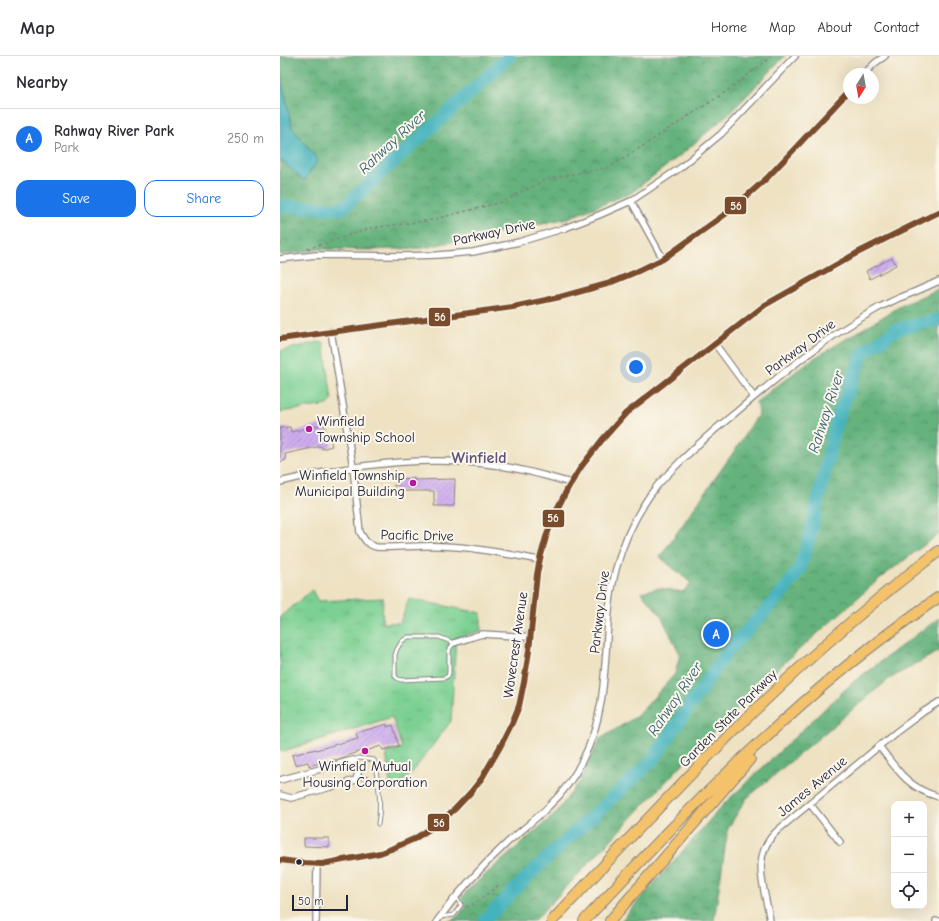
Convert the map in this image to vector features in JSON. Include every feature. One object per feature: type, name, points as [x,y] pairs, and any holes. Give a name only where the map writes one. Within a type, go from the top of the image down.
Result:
[{"type":"highway","name":"Garden State Parkway","points":[[552,921],[663,804],[783,684],[898,582],[939,552]]},
{"type":"highway","points":[[584,921],[718,781],[757,744],[861,655],[939,597]]},
{"type":"highway","points":[[610,921],[752,756],[799,707]]},
{"type":"street","name":"Parkway Drive","points":[[280,259],[316,255],[402,256],[473,252],[519,242],[565,228],[599,215],[631,201],[680,168],[721,134],[795,56]]},
{"type":"street","points":[[870,68],[885,56]]},
{"type":"street","points":[[280,339],[512,307],[560,297],[607,284],[636,272],[663,259],[731,210],[767,178],[843,97]]},
{"type":"street","points":[[631,201],[663,259]]},
{"type":"street","name":"Wavecrest Avenue","points":[[280,860],[317,864],[340,861],[381,852],[402,844],[423,833],[442,820],[463,802],[477,785],[501,748],[510,727],[521,697],[525,677],[539,560],[554,515],[571,483],[597,445],[626,413],[765,305],[856,253],[939,212]]},
{"type":"street","name":"Parkway Drive","points":[[438,919],[455,896],[474,875],[510,840],[549,807],[563,790],[582,762],[591,743],[601,704],[612,586],[625,541],[641,508],[652,493],[679,462],[700,442],[754,396],[826,341],[852,323],[882,306],[939,281]]},
{"type":"street","name":"Pacific Drive","points":[[331,332],[353,467],[360,532],[364,540],[370,545],[376,547],[449,546],[496,552],[539,560]]},
{"type":"street","points":[[715,344],[754,396]]},
{"type":"street","points":[[280,482],[353,467],[436,461],[495,465],[525,470],[571,483]]},
{"type":"street","points":[[454,643],[482,634],[530,637]]},
{"type":"street","name":"James Avenue","points":[[770,921],[761,874],[762,855],[767,843],[774,834],[879,746],[913,719],[939,702]]},
{"type":"street","points":[[879,746],[906,780],[921,790],[939,797]]},
{"type":"street","points":[[280,780],[353,760],[359,769],[356,780],[291,798],[280,795]]},
{"type":"street","points":[[810,804],[840,842]]},
{"type":"street","points":[[316,921],[317,864]]},
{"type":"lane","points":[[408,637],[439,637],[454,643],[450,648],[449,653],[448,676],[444,678],[401,680],[395,676],[395,655],[397,648],[402,641],[408,637]]},
{"type":"lane","points":[[353,760],[359,758],[374,760],[380,798],[380,814],[378,824]]},
{"type":"lane","points":[[357,776],[378,782]]},
{"type":"lane","points":[[438,919],[454,914],[461,906],[455,896]]},
{"type":"path","points":[[303,250],[371,228],[431,220],[502,202],[546,179],[610,167],[726,91],[766,61],[770,56]]},
{"type":"path","points":[[461,906],[465,907],[474,904],[500,884]]},
{"type":"green space","points":[[280,56],[785,56],[732,111],[682,154],[631,193],[568,218],[423,248],[369,250],[323,249],[280,255],[280,159],[304,181],[318,160],[292,128],[280,73]]},
{"type":"green space","points":[[939,289],[939,534],[879,579],[766,679],[695,751],[534,921],[447,921],[455,918],[465,907],[461,899],[468,890],[556,813],[580,781],[600,739],[637,716],[675,674],[680,654],[660,614],[641,592],[658,588],[683,592],[691,583],[660,557],[759,413],[756,402],[808,362],[904,304]]},
{"type":"green space","points":[[319,342],[324,343],[332,400],[328,405],[280,412],[280,351]]},
{"type":"green space","points":[[312,590],[318,601],[383,598],[382,623],[400,623],[409,599],[481,613],[481,631],[456,638],[451,721],[411,774],[391,791],[386,752],[402,748],[392,717],[280,752],[280,617]]},
{"type":"green space","points":[[939,618],[939,651],[889,679],[747,798],[728,828],[714,921],[621,921],[723,805],[853,682]]},
{"type":"water","points":[[280,73],[292,128],[318,160],[304,181],[280,159]]},
{"type":"building","points":[[892,258],[896,265],[870,279],[866,271]]},
{"type":"building","points":[[324,424],[327,436],[329,435],[332,446],[322,449],[321,446],[285,454],[286,460],[280,462],[280,428],[290,427],[291,432]]},
{"type":"building","points":[[414,478],[414,480],[455,479],[454,506],[434,506],[434,491],[394,491],[394,485],[399,485],[399,479]]},
{"type":"building","points":[[387,724],[387,727],[393,725],[399,746],[383,750],[381,746],[369,750],[369,753],[362,754],[362,751],[335,760],[309,766],[308,762],[295,765],[292,755],[358,738],[356,733]]},
{"type":"building","points":[[304,838],[329,838],[329,847],[304,846]]},
{"type":"waterway","name":"Rahway River","points":[[280,206],[342,209],[509,56]]},
{"type":"waterway","name":"Rahway River","points":[[485,921],[532,872],[652,761],[726,653],[781,594],[799,570],[809,539],[837,419],[863,353],[897,329],[939,320]]},
{"type":"transit line","name":"56","points":[[280,339],[513,307],[560,297],[607,284],[636,272],[663,259],[731,210],[767,178],[843,97]]},
{"type":"transit line","name":"56","points":[[280,860],[322,864],[380,853],[414,839],[436,825],[455,809],[482,778],[500,747],[519,706],[529,651],[537,574],[546,537],[557,509],[568,488],[581,467],[602,440],[626,413],[765,305],[857,253],[939,212]]},
{"type":"place","name":"Winfield Township School","points":[[309,429]]},
{"type":"place","name":"Winfield Township Municipal Building","points":[[413,483]]},
{"type":"place","name":"Rahway River Park","points":[[716,634]]},
{"type":"place","name":"Winfield Mutual Housing Corporation","points":[[365,751]]},
{"type":"district","name":"Winfield","points":[[479,457]]}]
